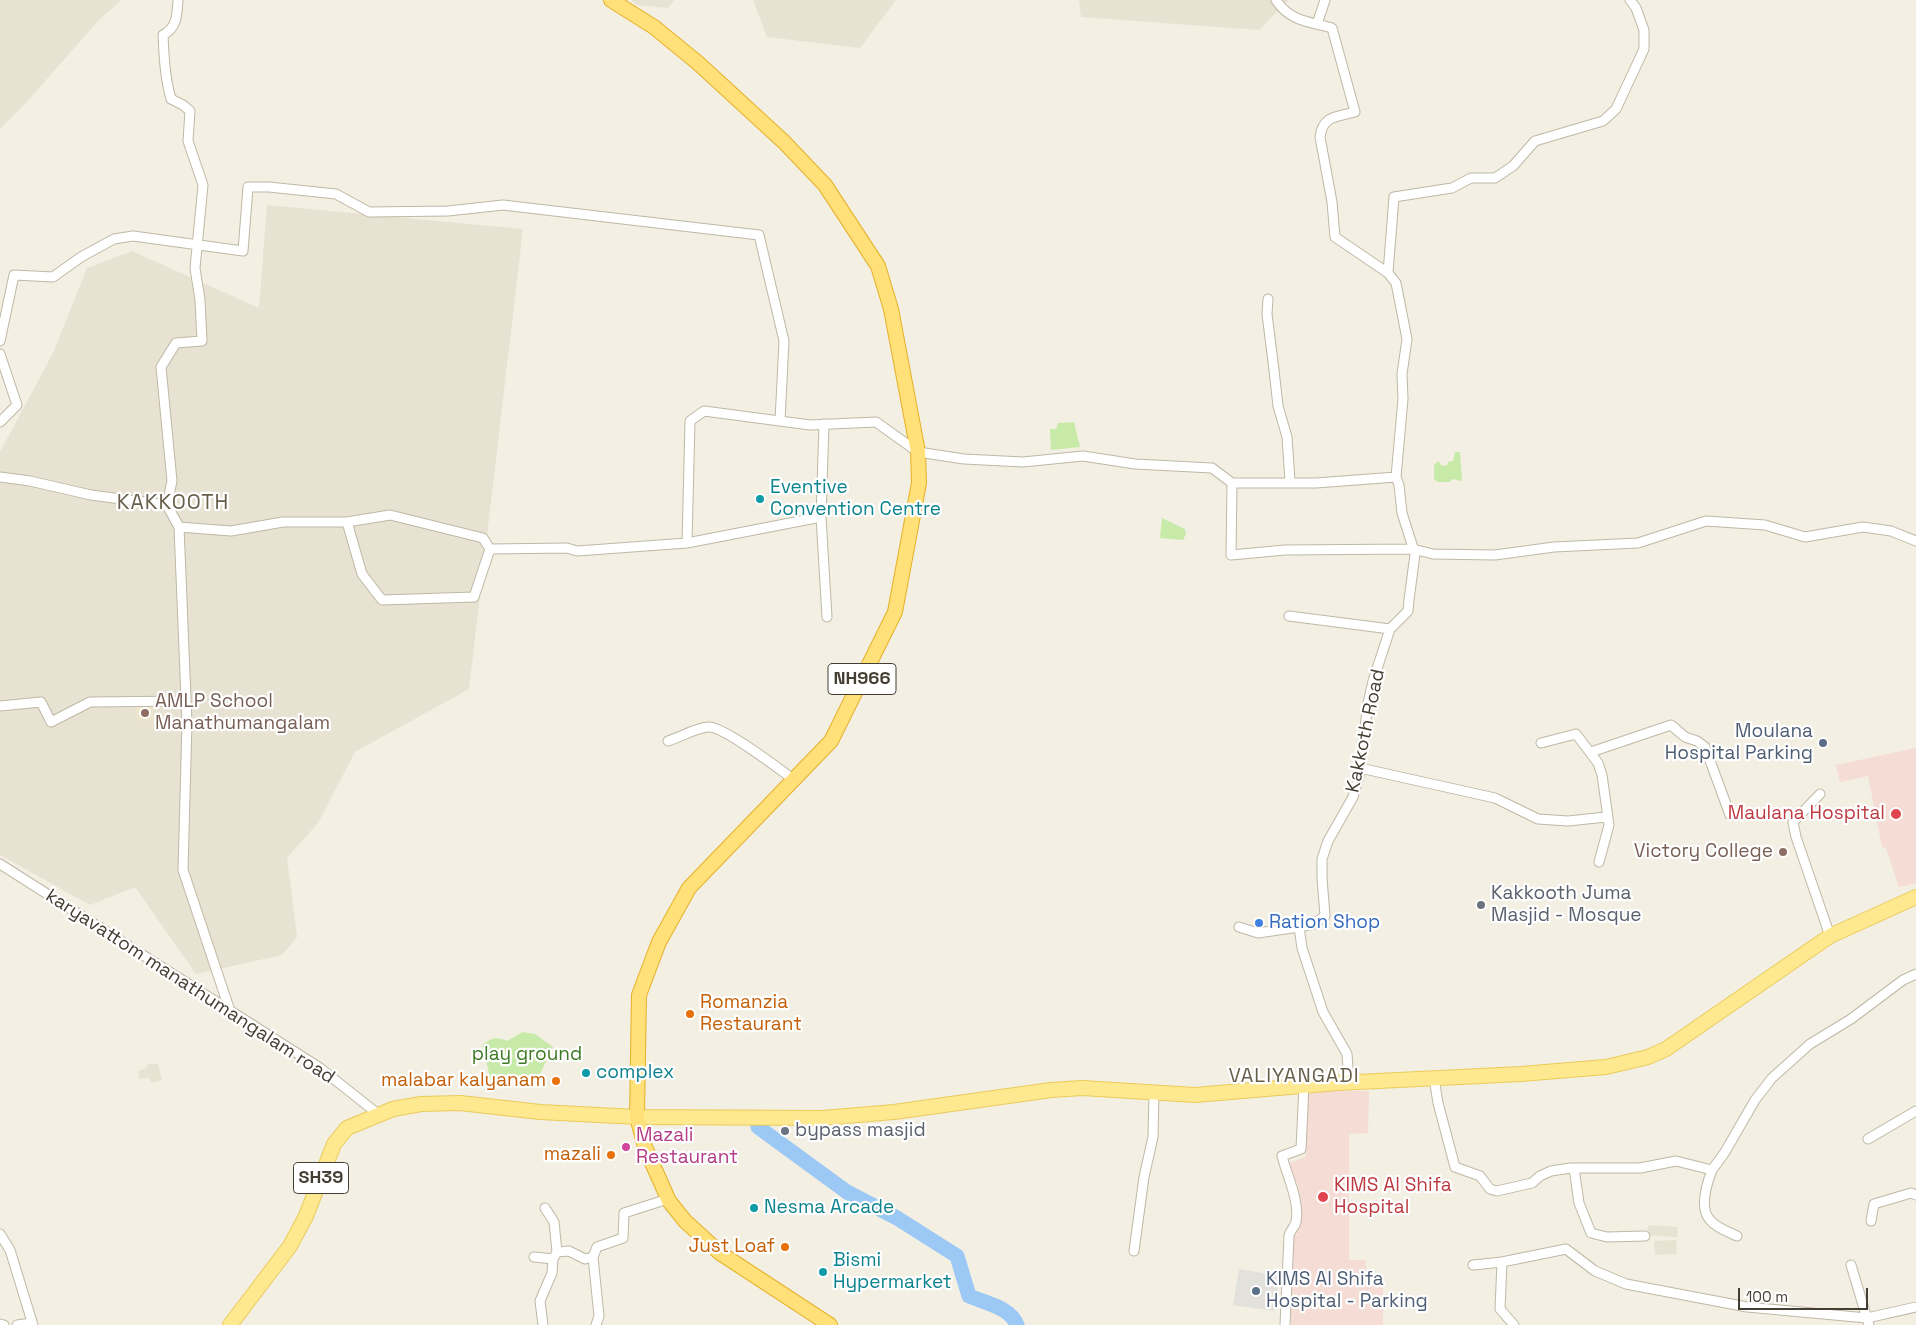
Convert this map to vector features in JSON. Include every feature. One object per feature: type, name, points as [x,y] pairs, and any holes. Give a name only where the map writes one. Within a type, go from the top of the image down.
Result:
[{"type":"highway","name":"NH966","points":[[611,0],[654,28],[698,63],[784,142],[825,185],[878,266],[891,309],[918,452],[919,483],[895,612],[831,741],[689,888],[659,942],[639,995],[637,1117],[645,1147],[668,1199],[685,1221],[720,1253],[830,1325]]},
{"type":"main road","points":[[637,1117],[822,1118],[894,1112],[1051,1090],[1082,1088],[1195,1095],[1250,1092],[1304,1085],[1606,1067],[1654,1055],[1666,1050],[1830,936],[1916,897]]},
{"type":"main road","name":"SH39","points":[[230,1325],[290,1246],[306,1216],[334,1144],[347,1128],[378,1114],[421,1104],[460,1104],[540,1112],[637,1117]]},
{"type":"street","points":[[178,0],[177,18],[171,31],[163,35],[166,84],[171,99],[183,104],[190,111],[188,141],[203,185],[195,268],[200,300],[202,341],[176,343],[161,367],[172,481],[167,505],[179,527],[186,701],[183,870],[230,1011]]},
{"type":"street","points":[[1276,0],[1283,11],[1294,18],[1332,28],[1355,112],[1326,120],[1321,127],[1320,137],[1336,236],[1388,273]]},
{"type":"street","points":[[1317,24],[1325,0]]},
{"type":"street","points":[[1388,273],[1394,197],[1452,188],[1472,178],[1495,178],[1513,166],[1535,141],[1590,127],[1603,121],[1616,109],[1644,49],[1644,30],[1636,8],[1630,0]]},
{"type":"street","points":[[0,341],[14,275],[53,277],[81,257],[114,240],[133,236],[243,251],[248,187],[269,187],[336,194],[369,212],[448,211],[503,205],[759,235],[784,341],[780,421]]},
{"type":"street","name":"Kakkoth Road","points":[[1239,927],[1258,933],[1314,924],[1325,916],[1322,859],[1328,841],[1353,796],[1360,768],[1368,703],[1390,630],[1408,611],[1415,554],[1402,513],[1396,477],[1402,374],[1407,339],[1396,284],[1388,273]]},
{"type":"street","points":[[1268,299],[1267,314],[1278,406],[1287,437],[1290,481]]},
{"type":"street","points":[[0,354],[17,405],[0,422]]},
{"type":"street","points":[[687,543],[690,421],[704,411],[780,421],[824,424],[876,422],[918,452],[964,459],[1023,462],[1083,456],[1135,464],[1212,468],[1232,483],[1290,481],[1316,483],[1396,477]]},
{"type":"street","points":[[824,424],[821,517],[827,617]]},
{"type":"street","points":[[0,477],[30,481],[91,495],[167,505]]},
{"type":"street","points":[[1232,483],[1231,555],[1285,550],[1413,549],[1433,554],[1495,554],[1554,547],[1638,543],[1706,521],[1766,525],[1805,537],[1863,527],[1891,531],[1916,541]]},
{"type":"street","points":[[179,527],[231,531],[283,522],[347,522],[390,515],[482,538],[490,549]]},
{"type":"street","points":[[490,549],[568,548],[577,550],[687,543],[821,517]]},
{"type":"street","points":[[347,522],[362,574],[382,600],[474,597],[490,549]]},
{"type":"street","points":[[1289,616],[1390,630]]},
{"type":"street","points":[[0,706],[41,702],[51,722],[90,702],[186,701]]},
{"type":"street","points":[[1591,752],[1671,725],[1685,737],[1698,741],[1705,747],[1730,815]]},
{"type":"street","points":[[668,741],[710,726],[728,732],[737,741],[793,779]]},
{"type":"street","points":[[1541,743],[1576,734],[1598,763],[1602,775],[1606,817],[1609,825],[1599,862]]},
{"type":"street","points":[[1360,768],[1495,798],[1538,819],[1568,821],[1606,817]]},
{"type":"street","points":[[1820,794],[1793,822],[1796,837],[1830,936]]},
{"type":"street","name":"karyavattom manathumangalam road","points":[[0,864],[320,1068],[378,1114]]},
{"type":"street","points":[[1299,927],[1302,948],[1323,1012],[1347,1054],[1349,1082]]},
{"type":"street","points":[[1737,1236],[1715,1224],[1707,1217],[1706,1190],[1712,1170],[1725,1152],[1755,1100],[1772,1078],[1810,1044],[1851,1019],[1903,980],[1916,974]]},
{"type":"street","points":[[1434,1078],[1438,1104],[1455,1167],[1480,1176],[1490,1190],[1497,1192],[1532,1183],[1551,1171],[1574,1168],[1640,1168],[1676,1161],[1712,1170]]},
{"type":"street","points":[[1284,1325],[1289,1236],[1296,1224],[1296,1217],[1294,1198],[1282,1156],[1301,1149],[1304,1085]]},
{"type":"street","points":[[1134,1251],[1144,1177],[1153,1137],[1154,1092]]},
{"type":"street","points":[[1868,1139],[1916,1111]]},
{"type":"street","points":[[1574,1168],[1579,1203],[1591,1233],[1607,1238],[1645,1236]]},
{"type":"street","points":[[1871,1221],[1874,1204],[1911,1193],[1916,1194]]},
{"type":"street","points":[[596,1325],[599,1316],[593,1257],[597,1247],[622,1238],[624,1213],[668,1199]]},
{"type":"street","points":[[543,1325],[540,1301],[552,1272],[555,1255],[554,1222],[545,1208]]},
{"type":"street","points":[[0,1234],[10,1250],[32,1324],[17,1325]]},
{"type":"street","points":[[1473,1265],[1502,1262],[1566,1249],[1595,1271],[1626,1284],[1746,1307],[1868,1322],[1916,1307]]},
{"type":"street","points":[[534,1257],[555,1255],[569,1251],[585,1259],[593,1257]]},
{"type":"street","points":[[1502,1262],[1500,1309],[1514,1325]]},
{"type":"street","points":[[1851,1265],[1868,1322]]},
{"type":"street","points":[[0,1324],[4,1325]]},
{"type":"shaded area","points":[[0,0],[121,0],[98,21],[24,105],[0,129]]},
{"type":"shaded area","points":[[631,0],[674,0],[668,8],[637,5]]},
{"type":"shaded area","points":[[753,0],[896,0],[860,48],[767,37]]},
{"type":"shaded area","points":[[1079,0],[1289,0],[1259,30],[1081,17]]},
{"type":"shaded area","points":[[267,205],[523,229],[469,689],[355,752],[318,823],[287,858],[297,937],[282,955],[196,974],[135,887],[90,905],[0,855],[0,452],[53,353],[87,268],[132,251],[259,308]]},
{"type":"shaded area","name":"AMLP School Manathumangalam","points":[[153,705],[154,720],[137,721],[136,706]]},
{"type":"shaded area","name":"Maulana Hospital","points":[[1916,748],[1916,883],[1899,887],[1886,848],[1882,847],[1868,776],[1840,782],[1836,765]]},
{"type":"shaded area","points":[[148,1064],[158,1064],[162,1080],[152,1083],[149,1078],[139,1079],[138,1071],[147,1068]]},
{"type":"shaded area","name":"KIMS Al Shifa Hospital","points":[[1306,1091],[1369,1091],[1368,1133],[1349,1134],[1349,1260],[1366,1260],[1366,1286],[1383,1286],[1383,1325],[1291,1325],[1291,1235],[1297,1235],[1298,1186],[1288,1163],[1306,1157]]},
{"type":"shaded area","points":[[1648,1225],[1678,1227],[1677,1237],[1647,1235]]},
{"type":"shaded area","points":[[1676,1240],[1677,1254],[1655,1255],[1654,1241]]},
{"type":"shaded area","name":"KIMS Al Shifa Hospital - Parking","points":[[1239,1269],[1280,1276],[1274,1311],[1233,1305]]},
{"type":"green space","points":[[1074,422],[1080,447],[1051,450],[1050,429],[1056,429],[1058,423]]},
{"type":"green space","points":[[1455,452],[1460,452],[1462,481],[1452,479],[1450,482],[1438,482],[1434,479],[1434,465],[1438,461],[1442,466],[1447,465],[1448,462],[1453,461]]},
{"type":"green space","points":[[1162,518],[1185,529],[1185,533],[1187,532],[1183,540],[1160,538]]},
{"type":"green space","name":"play ground","points":[[523,1032],[535,1034],[553,1047],[540,1074],[491,1081],[482,1045],[494,1038],[507,1041]]},
{"type":"waterway","points":[[758,1127],[847,1192],[897,1218],[957,1256],[969,1296],[1003,1310],[1014,1319],[1017,1325]]},
{"type":"place","name":"Eventive Convention Centre","points":[[760,499]]},
{"type":"place","name":"AMLP School Manathumangalam","points":[[145,713]]},
{"type":"place","name":"Moulana Hospital Parking","points":[[1823,743]]},
{"type":"place","name":"Maulana Hospital","points":[[1896,814]]},
{"type":"place","name":"Victory College","points":[[1783,852]]},
{"type":"place","name":"Kakkooth Juma Masjid - Mosque","points":[[1481,905]]},
{"type":"place","name":"Ration Shop","points":[[1259,923]]},
{"type":"place","name":"Romanzia Restaurant","points":[[690,1014]]},
{"type":"place","name":"complex","points":[[586,1073]]},
{"type":"place","name":"malabar kalyanam","points":[[556,1081]]},
{"type":"place","name":"bypass masjid","points":[[785,1131]]},
{"type":"place","name":"Mazali Restaurant","points":[[626,1147]]},
{"type":"place","name":"mazali","points":[[611,1155]]},
{"type":"place","name":"KIMS Al Shifa Hospital","points":[[1323,1197]]},
{"type":"place","name":"Nesma Arcade","points":[[754,1208]]},
{"type":"place","name":"Just Loaf","points":[[785,1247]]},
{"type":"place","name":"Bismi Hypermarket","points":[[823,1272]]},
{"type":"place","name":"KIMS Al Shifa Hospital - Parking","points":[[1256,1291]]},
{"type":"district","name":"KAKKOOTH","points":[[173,503]]},
{"type":"district","name":"VALIYANGADI","points":[[1294,1077]]}]
